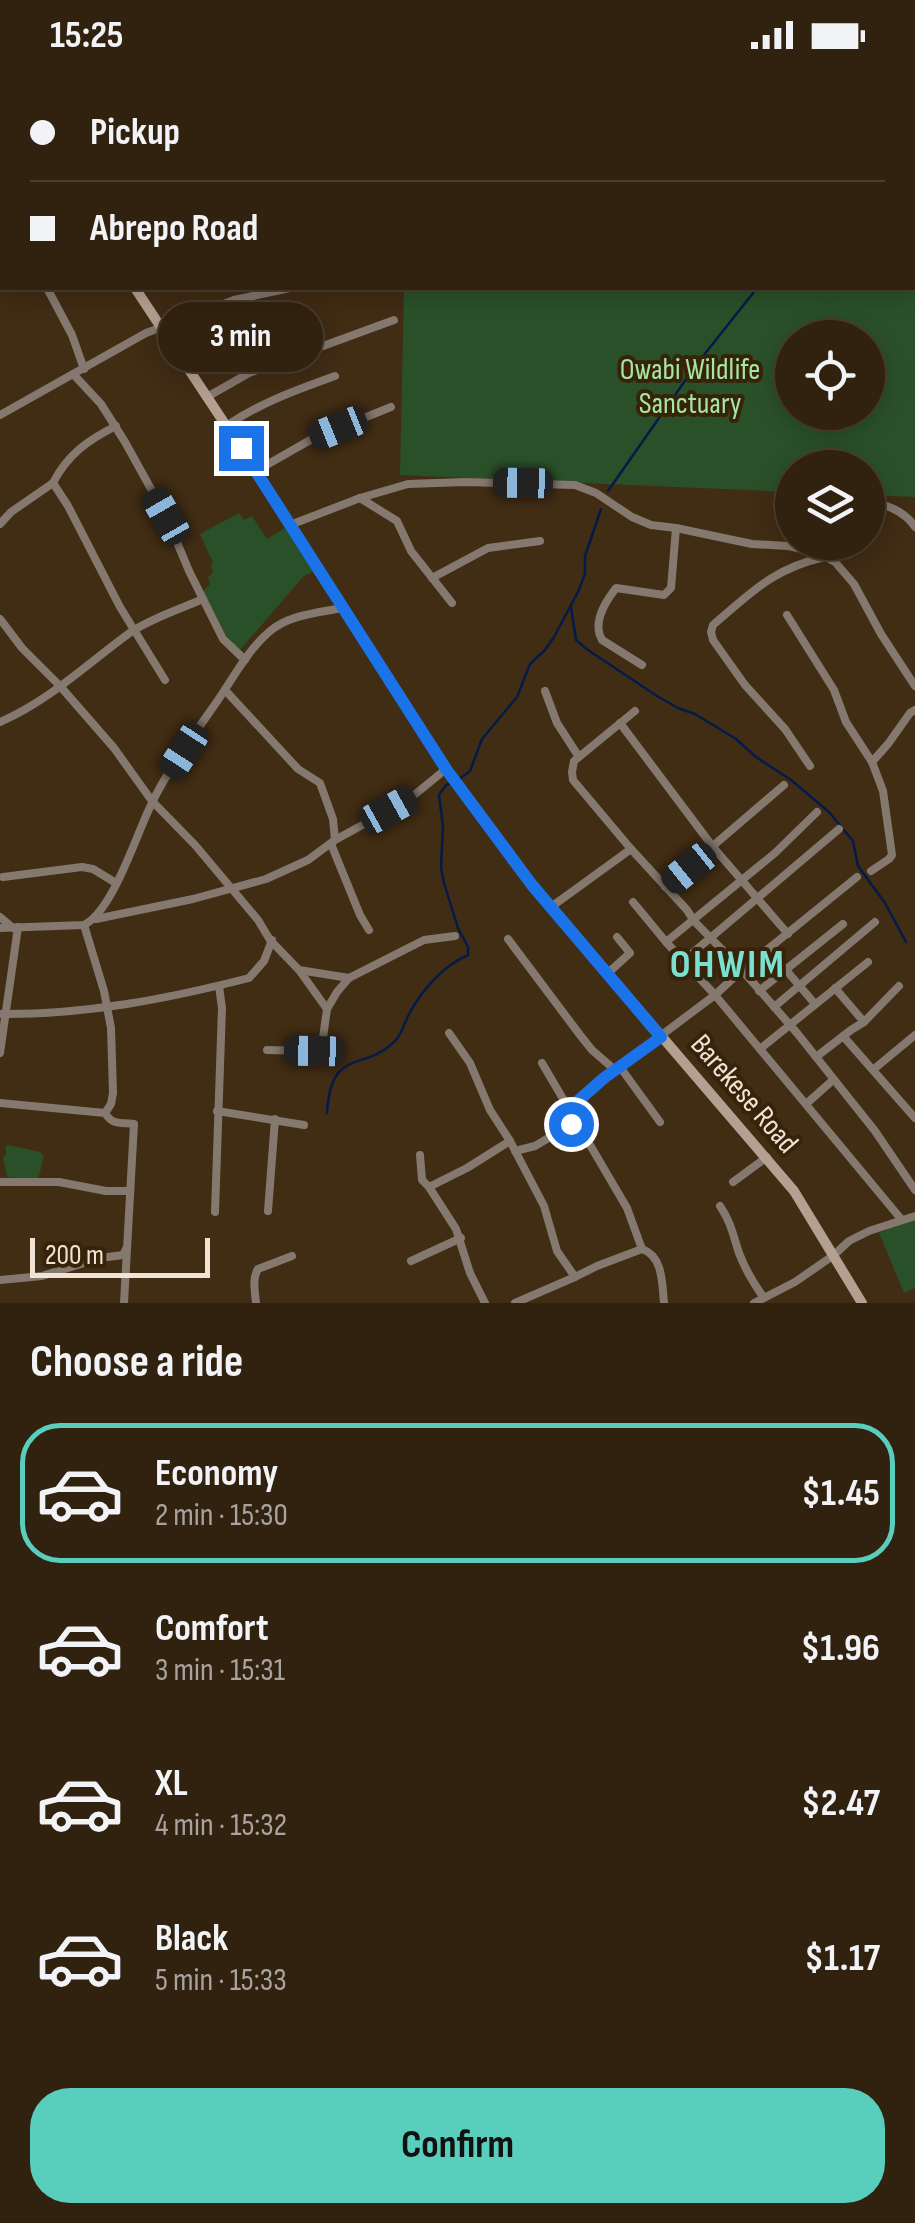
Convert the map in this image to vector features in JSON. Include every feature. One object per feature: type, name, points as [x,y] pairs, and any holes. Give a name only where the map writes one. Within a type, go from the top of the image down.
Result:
[{"type":"main road","name":"Barekese Road","points":[[136,290],[449,773],[551,907],[794,1191],[862,1303]]},
{"type":"street","points":[[48,290],[84,370]]},
{"type":"street","points":[[231,290],[234,300]]},
{"type":"street","points":[[0,416],[162,326],[267,290]]},
{"type":"street","points":[[208,398],[249,373],[394,320]]},
{"type":"street","points":[[74,375],[116,426],[166,516],[223,639],[245,660]]},
{"type":"street","points":[[226,426],[250,410],[335,376]]},
{"type":"street","points":[[256,471],[312,439],[391,407]]},
{"type":"street","points":[[0,524],[26,500],[53,483],[63,464],[79,448],[116,426]]},
{"type":"street","points":[[53,483],[165,680]]},
{"type":"street","points":[[290,525],[408,484],[575,485],[651,525],[775,546]]},
{"type":"street","points":[[360,498],[397,521],[410,551],[452,604]]},
{"type":"street","points":[[885,506],[909,518],[915,527]]},
{"type":"street","points":[[642,666],[602,640],[598,622],[616,588],[664,594],[672,588],[676,528]]},
{"type":"street","points":[[432,578],[488,548],[540,540]]},
{"type":"street","points":[[810,766],[785,729],[745,685],[712,640],[711,632],[713,625],[765,581],[812,560]]},
{"type":"street","points":[[831,560],[854,584],[915,686]]},
{"type":"street","points":[[0,722],[60,686],[134,630],[203,598]]},
{"type":"street","points":[[96,919],[152,802],[245,660],[267,633],[279,625],[299,616],[342,608]]},
{"type":"street","points":[[787,615],[834,690],[846,722],[872,762],[883,791],[892,854],[871,871]]},
{"type":"street","points":[[0,619],[114,748],[152,802],[195,845],[327,1009]]},
{"type":"street","points":[[225,690],[298,769],[320,784],[332,819],[333,842],[369,930]]},
{"type":"street","points":[[545,691],[557,723],[579,757]]},
{"type":"street","points":[[872,762],[915,710]]},
{"type":"street","points":[[634,711],[574,761],[574,780],[694,921],[790,1024],[915,1190]]},
{"type":"street","points":[[620,723],[714,848],[788,934]]},
{"type":"street","points":[[0,928],[84,924],[266,879],[308,860],[449,773]]},
{"type":"street","points":[[665,887],[784,786]]},
{"type":"street","points":[[666,942],[775,853],[818,812]]},
{"type":"street","points":[[683,961],[839,830]]},
{"type":"street","points":[[551,907],[631,849]]},
{"type":"street","points":[[3,877],[82,867],[116,884]]},
{"type":"street","points":[[570,1108],[857,877]]},
{"type":"street","points":[[633,902],[901,1220]]},
{"type":"street","points":[[0,918],[16,928]]},
{"type":"street","points":[[774,1007],[875,922]]},
{"type":"street","points":[[84,924],[111,1028],[113,1093],[104,1113]]},
{"type":"street","points":[[759,991],[843,924]]},
{"type":"street","points":[[0,1052],[16,928]]},
{"type":"street","points":[[267,1050],[320,1050],[327,1009],[349,978],[424,940],[455,936]]},
{"type":"street","points":[[608,973],[630,952],[616,938]]},
{"type":"street","points":[[508,939],[592,1050],[617,1068],[660,1122]]},
{"type":"street","points":[[3,1014],[65,1013],[220,986],[249,978],[264,961],[272,940]]},
{"type":"street","points":[[769,950],[815,1004]]},
{"type":"street","points":[[760,1050],[868,962]]},
{"type":"street","points":[[299,970],[349,978]]},
{"type":"street","points":[[215,1212],[220,986]]},
{"type":"street","points":[[816,1057],[864,1022],[900,986]]},
{"type":"street","points":[[835,988],[864,1022]]},
{"type":"street","points":[[449,1033],[470,1062],[490,1110],[544,1206],[557,1250],[575,1277]]},
{"type":"street","points":[[843,1036],[915,1118]]},
{"type":"street","points":[[874,1070],[915,1036]]},
{"type":"street","points":[[542,1063],[627,1208],[642,1249]]},
{"type":"street","points":[[806,1104],[833,1080]]},
{"type":"street","points":[[904,1106],[915,1098]]},
{"type":"street","points":[[0,1103],[104,1113],[115,1123],[134,1124],[124,1303]]},
{"type":"street","points":[[217,1111],[304,1125]]},
{"type":"street","points":[[268,1211],[275,1119]]},
{"type":"street","points":[[515,1151],[535,1146],[577,1121]]},
{"type":"street","points":[[429,1187],[510,1141]]},
{"type":"street","points":[[420,1155],[422,1180],[460,1238],[470,1273],[484,1300],[468,1303]]},
{"type":"street","points":[[733,1182],[767,1158]]},
{"type":"street","points":[[904,1175],[915,1168]]},
{"type":"street","points":[[0,1182],[59,1182],[106,1191],[130,1191]]},
{"type":"street","points":[[720,1206],[730,1221],[759,1301],[795,1282],[848,1241],[915,1216]]},
{"type":"street","points":[[411,1261],[460,1238]]},
{"type":"street","points":[[0,1280],[42,1276],[100,1258],[124,1255],[129,1241]]},
{"type":"street","points":[[515,1303],[642,1249],[656,1258],[664,1303]]},
{"type":"street","points":[[256,1303],[258,1269],[292,1256]]},
{"type":"green space","name":"Owabi Wildlife Sanctuary","points":[[404,290],[915,290],[915,497],[885,496],[885,450],[775,450],[775,491],[400,475]]},
{"type":"green space","points":[[239,513],[244,520],[252,516],[267,539],[285,528],[313,571],[303,577],[239,651],[203,591],[210,584],[213,563],[200,534]]},
{"type":"green space","points":[[9,1145],[44,1156],[38,1180],[7,1177],[3,1157]]},
{"type":"green space","points":[[915,1219],[915,1288],[904,1293],[879,1233]]},
{"type":"waterway","points":[[608,491],[696,365],[755,290]]},
{"type":"waterway","points":[[458,780],[470,771],[482,739],[517,697],[530,664],[554,637],[578,592],[601,509]]},
{"type":"waterway","points":[[571,607],[576,640],[588,650],[657,696],[736,739],[829,812],[853,841],[858,866],[885,903],[906,942]]},
{"type":"waterway","points":[[327,1113],[330,1092],[342,1069],[383,1051],[395,1041],[427,988],[441,972],[468,955],[441,868],[443,826],[439,795],[451,783]]},
{"type":"district","name":"OHWIM","points":[[728,965]]},
{"type":"route","points":[[241,448],[446,769],[532,885],[661,1037],[570,1108],[577,1121],[571,1124]]}]
